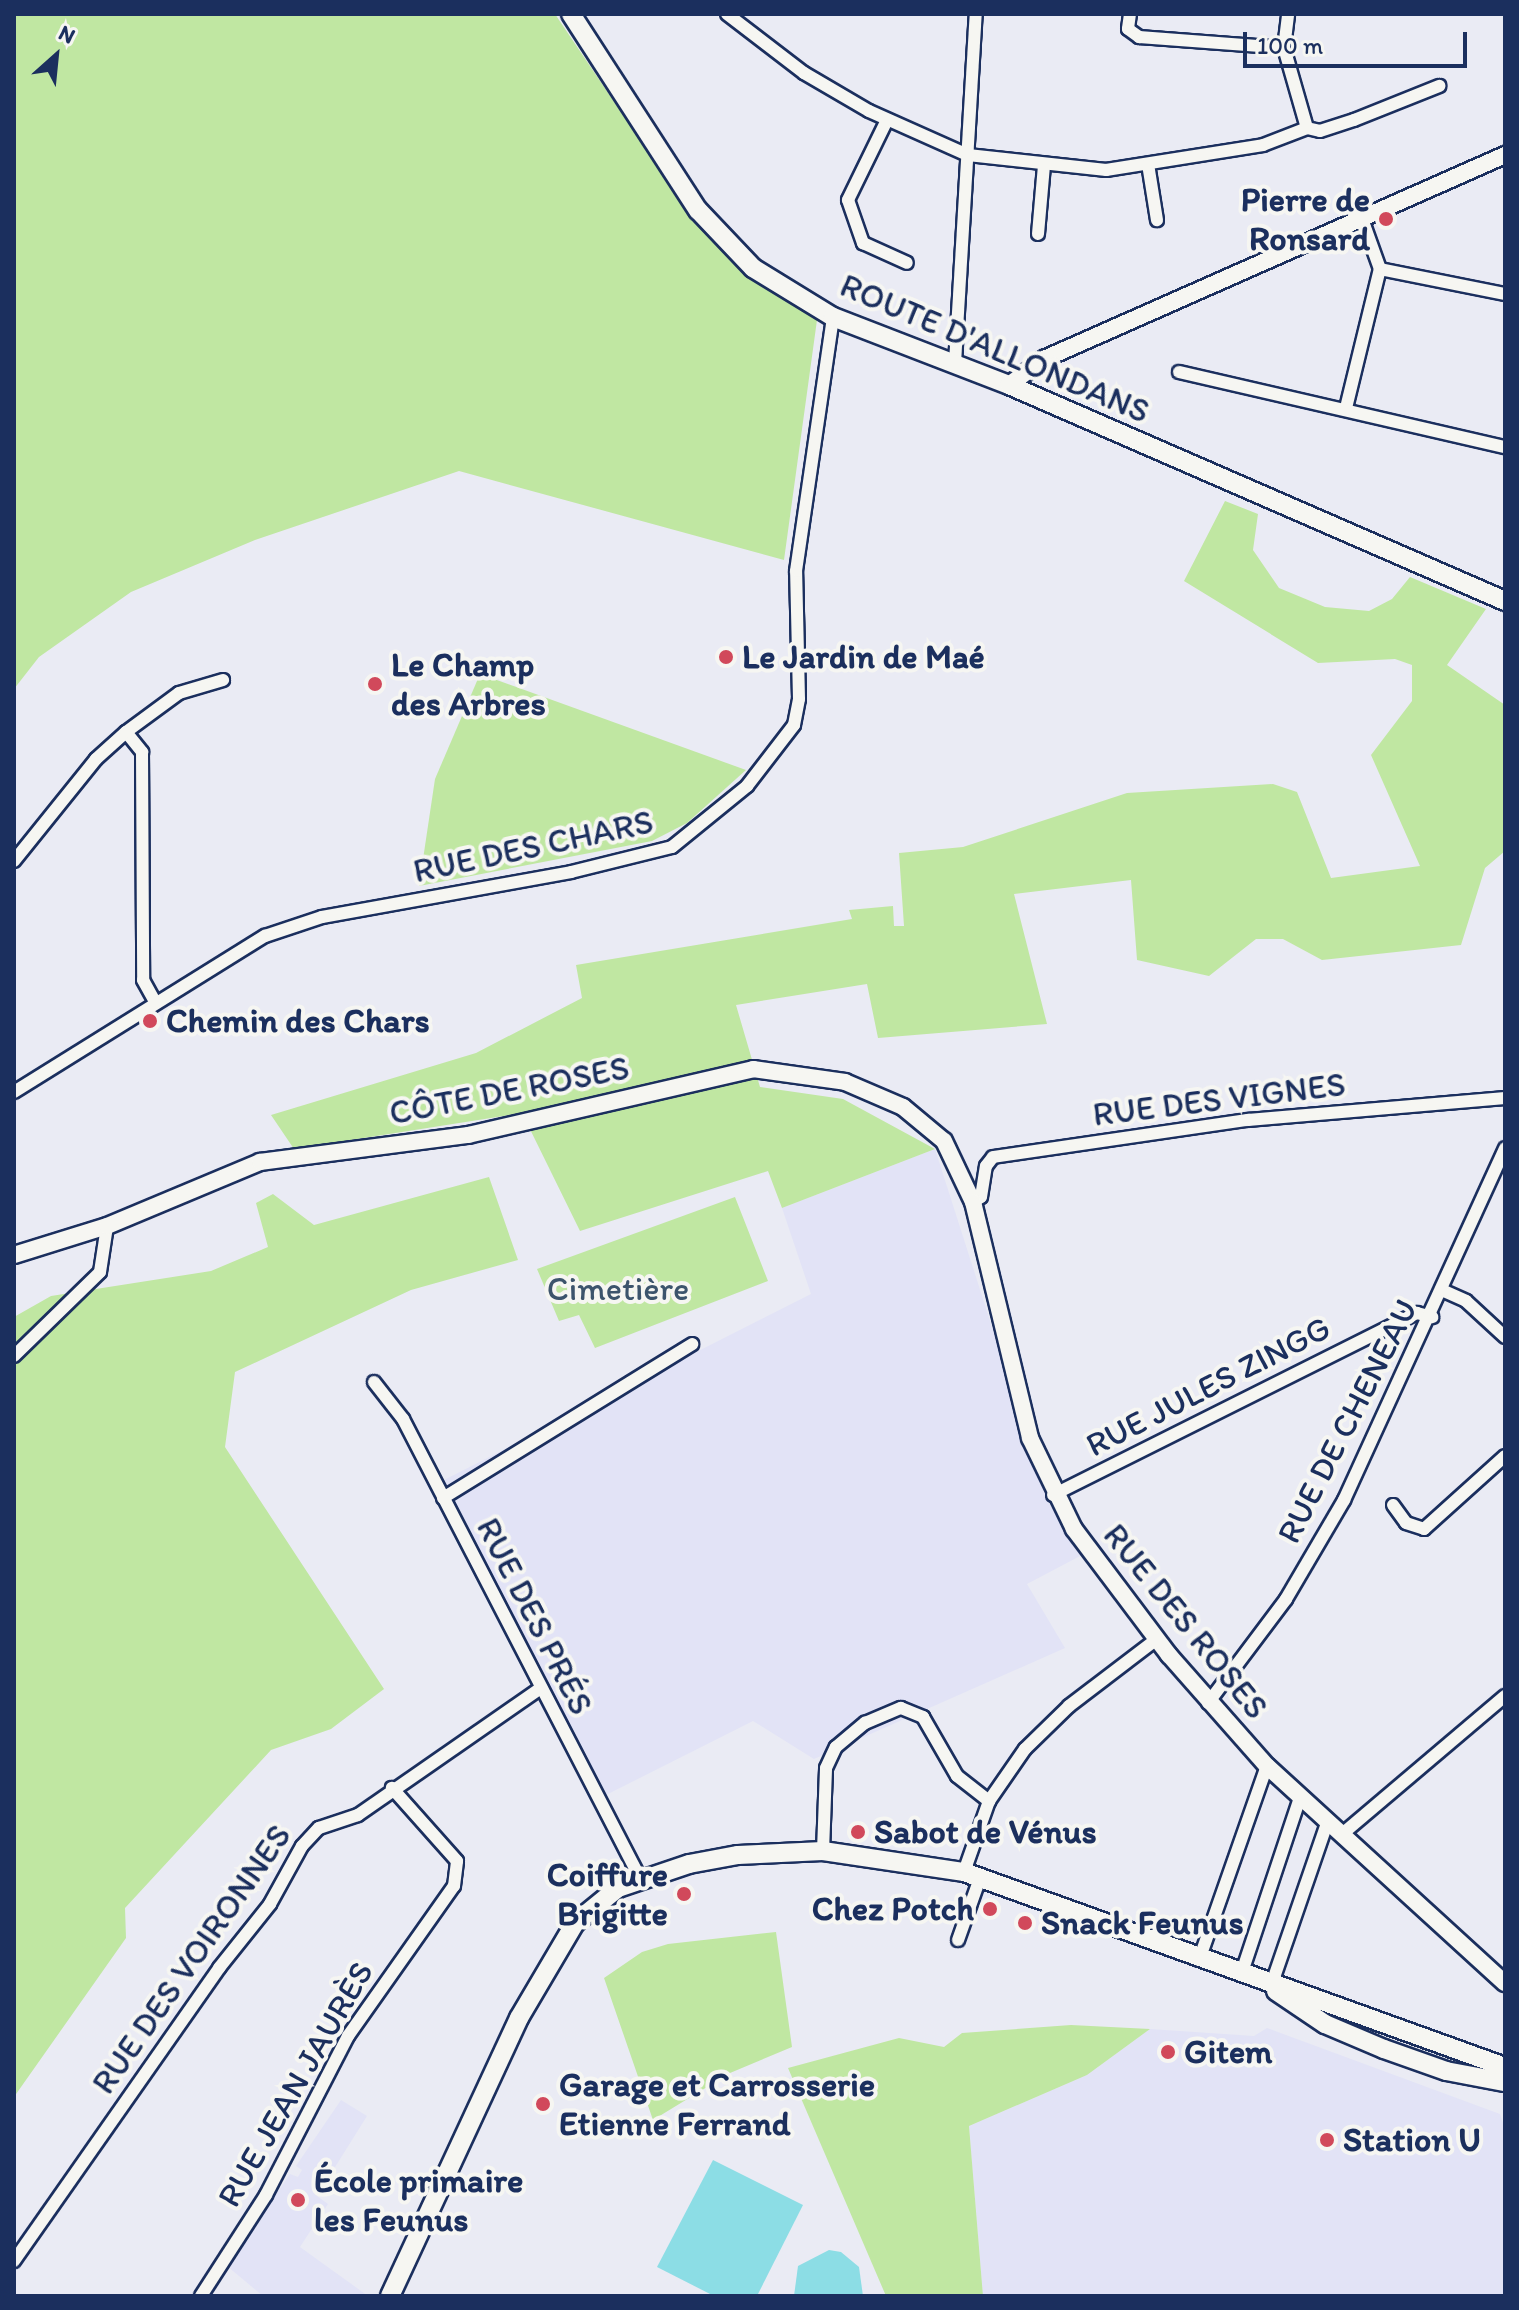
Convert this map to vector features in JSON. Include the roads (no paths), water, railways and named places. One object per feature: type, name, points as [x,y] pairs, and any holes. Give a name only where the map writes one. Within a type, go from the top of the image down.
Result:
[{"type":"main road","name":"ROUTE D'ALLONDANS","points":[[571,14],[698,210],[753,268],[833,317],[1009,385],[1505,601]]},
{"type":"main road","points":[[390,2296],[519,2018],[559,1947],[603,1897],[640,1878],[738,1855],[823,1851],[972,1875],[1271,1986],[1505,2067]]},
{"type":"main road","points":[[1271,1986],[1325,2024],[1372,2044],[1446,2071],[1505,2082]]},
{"type":"street","points":[[727,14],[804,73],[887,120],[968,155],[1044,166],[1106,170],[1263,145],[1307,128],[1320,131],[1354,120],[1439,86]]},
{"type":"street","points":[[955,363],[976,14]]},
{"type":"street","points":[[1130,14],[1128,29],[1139,37],[1284,48]]},
{"type":"street","points":[[1288,14],[1284,48],[1307,128]]},
{"type":"street","points":[[887,120],[848,200],[863,243],[907,263]]},
{"type":"street","points":[[1009,385],[1044,359],[1361,216],[1505,155]]},
{"type":"street","points":[[1148,164],[1157,220]]},
{"type":"street","points":[[1038,234],[1044,166]]},
{"type":"street","points":[[1346,408],[1380,269],[1361,216]]},
{"type":"street","points":[[1380,269],[1505,294]]},
{"type":"street","name":"RUE DES CHARS","points":[[14,1092],[265,936],[322,917],[571,872],[672,847],[747,786],[794,725],[797,712],[796,571],[833,317]]},
{"type":"street","points":[[1179,372],[1505,447]]},
{"type":"street","points":[[14,861],[96,759],[126,732],[179,693],[223,680]]},
{"type":"street","points":[[126,732],[142,752],[143,980],[155,1002]]},
{"type":"street","name":"CÔTE DE ROSES","points":[[14,1255],[107,1226],[260,1162],[468,1135],[753,1069],[845,1082],[903,1107],[944,1141],[973,1202]]},
{"type":"street","name":"RUE DES VIGNES","points":[[973,1202],[981,1197],[986,1166],[993,1157],[1248,1120],[1505,1098]]},
{"type":"street","name":"RUE DE CHENEAU","points":[[1208,1703],[1286,1599],[1381,1424],[1444,1291],[1505,1148]]},
{"type":"street","name":"RUE DES ROSES","points":[[973,1202],[1030,1438],[1053,1495],[1157,1639],[1208,1703],[1300,1798],[1505,1983]]},
{"type":"street","points":[[14,1356],[100,1272],[107,1226]]},
{"type":"street","points":[[1444,1291],[1466,1301],[1505,1337]]},
{"type":"street","name":"RUE JULES ZINGG","points":[[1053,1495],[1417,1313],[1432,1317]]},
{"type":"street","points":[[443,1498],[692,1344]]},
{"type":"street","name":"RUE DES PRÉS","points":[[374,1382],[403,1419],[640,1878]]},
{"type":"street","points":[[1393,1505],[1406,1523],[1424,1529],[1505,1456]]},
{"type":"street","points":[[958,1940],[989,1801],[1042,1730],[1157,1639]]},
{"type":"street","name":"RUE DES VOIRONNES","points":[[14,2261],[201,1993],[270,1904],[302,1846],[319,1828],[358,1815],[392,1788],[541,1688]]},
{"type":"street","points":[[1341,1835],[1505,1696]]},
{"type":"street","points":[[823,1851],[826,1768],[836,1747],[865,1723],[901,1708],[923,1717],[957,1776],[989,1801]]},
{"type":"street","points":[[1199,1960],[1267,1766]]},
{"type":"street","name":"RUE JEAN JAURÈS","points":[[201,2296],[266,2195],[348,2036],[454,1886],[457,1861],[392,1788]]},
{"type":"street","points":[[1241,1975],[1300,1798]]},
{"type":"street","points":[[1271,1986],[1327,1823]]},
{"type":"water","points":[[713,2160],[803,2205],[757,2296],[714,2296],[657,2267]]},
{"type":"water","points":[[829,2250],[841,2252],[859,2267],[863,2296],[794,2296],[798,2266]]},
{"type":"place","name":"Pierre de Ronsard","points":[[1386,219]]},
{"type":"place","name":"Le Jardin de Maé","points":[[726,657]]},
{"type":"place","name":"Le Champ des Arbres","points":[[375,684]]},
{"type":"place","name":"Chemin des Chars","points":[[150,1021]]},
{"type":"place","name":"Sabot de Vénus","points":[[858,1832]]},
{"type":"place","name":"Coiffure Brigitte","points":[[684,1894]]},
{"type":"place","name":"Chez Potch","points":[[990,1909]]},
{"type":"place","name":"Snack Feunus","points":[[1025,1923]]},
{"type":"place","name":"Gitem","points":[[1168,2052]]},
{"type":"place","name":"Garage et Carrosserie Etienne Ferrand","points":[[543,2104]]},
{"type":"place","name":"Station U","points":[[1327,2140]]},
{"type":"place","name":"École primaire les Feunus","points":[[298,2200]]},
{"type":"park label","name":"Cimetière","points":[[618,1289]]}]
